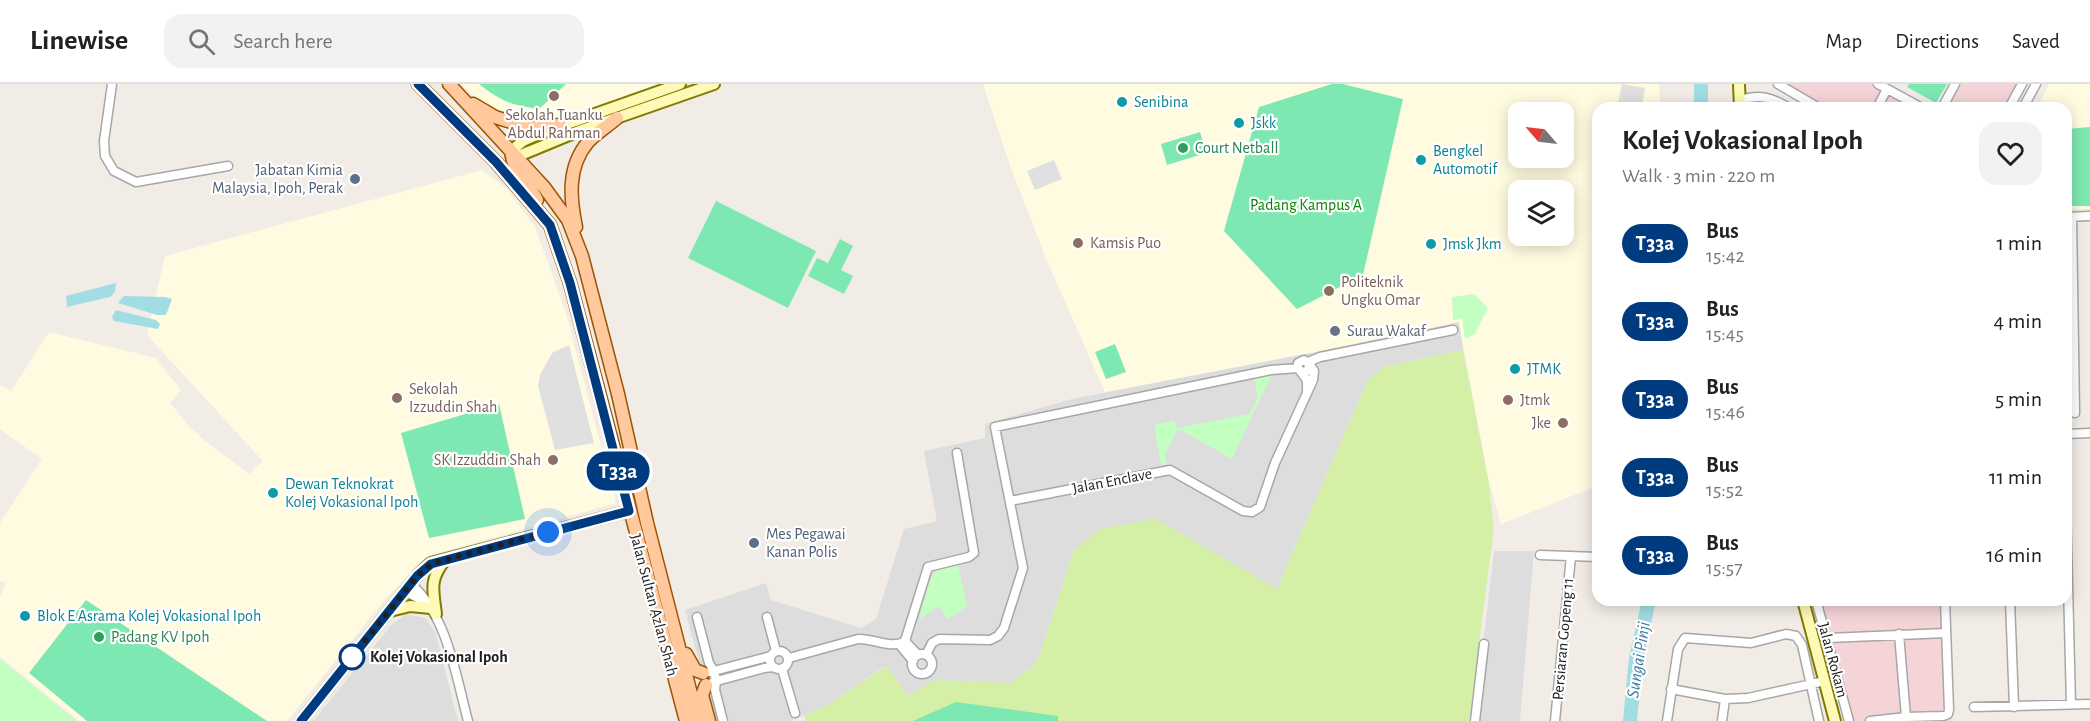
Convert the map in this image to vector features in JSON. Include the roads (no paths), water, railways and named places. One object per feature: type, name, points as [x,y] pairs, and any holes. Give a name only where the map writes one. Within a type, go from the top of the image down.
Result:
[{"type":"main road","points":[[418,84],[501,156],[513,155],[714,84]]},
{"type":"main road","name":"Jalan Sultan Azlan Shah","points":[[418,84],[496,162],[550,225],[570,283],[686,719]]},
{"type":"main road","name":"Jalan Sultan Azlan Shah","points":[[449,84],[544,187],[568,220],[582,256],[621,406],[647,523],[698,721]]},
{"type":"main road","points":[[550,225],[532,191],[514,170],[513,155],[523,141],[560,125],[680,84]]},
{"type":"main road","points":[[1739,84],[1740,102]]},
{"type":"main road","points":[[465,99],[495,117],[513,124],[530,128],[560,125]]},
{"type":"main road","points":[[582,256],[570,197],[575,162],[588,142],[617,118]]},
{"type":"main road","points":[[301,721],[408,587],[431,564],[629,511]]},
{"type":"main road","points":[[390,610],[410,606],[431,608],[432,581],[445,560]]},
{"type":"main road","name":"Jalan Rokam","points":[[1805,606],[1835,721]]},
{"type":"main road","points":[[675,634],[695,670],[710,677],[702,695],[709,721]]},
{"type":"main road","points":[[675,634],[673,646],[686,719]]},
{"type":"street","points":[[112,84],[104,141],[105,156],[114,171],[136,182],[228,166]]},
{"type":"street","points":[[1778,84],[1809,102]]},
{"type":"street","points":[[1878,84],[1911,102]]},
{"type":"street","points":[[1945,102],[1955,84]]},
{"type":"street","points":[[2012,102],[2022,84]]},
{"type":"street","points":[[2026,102],[2036,84]]},
{"type":"street","points":[[1880,102],[1887,89]]},
{"type":"street","points":[[1744,102],[1757,95],[1780,102]]},
{"type":"street","points":[[2072,217],[2090,216]]},
{"type":"street","points":[[2072,314],[2075,412]]},
{"type":"street","points":[[1307,394],[1307,380],[1298,363],[1302,360],[1309,364],[1320,357],[1454,330]]},
{"type":"street","name":"Jalan Enclave","points":[[1010,501],[1170,470],[1243,511],[1252,513],[1260,507],[1275,463],[1314,376],[1309,364]]},
{"type":"street","points":[[789,658],[866,638],[902,642],[919,657],[939,639],[990,640],[998,636],[1004,628],[1023,568],[996,427],[1286,368],[1300,370]]},
{"type":"street","points":[[2072,434],[2090,433]]},
{"type":"street","points":[[902,642],[928,567],[969,557],[974,553],[957,453]]},
{"type":"street","points":[[1540,555],[1592,557]]},
{"type":"street","name":"Persiaran Gopeng 11","points":[[1555,721],[1571,556]]},
{"type":"street","points":[[408,587],[431,608],[454,668],[468,721]]},
{"type":"street","name":"Jalan Rokam","points":[[1818,606],[1849,721]]},
{"type":"street","points":[[1870,721],[1948,714],[1945,606]]},
{"type":"street","points":[[2010,606],[2014,706]]},
{"type":"street","points":[[2069,606],[2071,704]]},
{"type":"street","points":[[697,617],[709,663],[710,677],[723,721]]},
{"type":"street","points":[[767,617],[773,653],[770,662],[778,668],[795,712]]},
{"type":"street","points":[[1828,638],[1946,633]]},
{"type":"street","name":"Jalan Rokam","points":[[1671,689],[1678,649],[1685,638],[1752,643],[1786,634],[1796,636],[1802,645],[1819,721]]},
{"type":"street","points":[[1899,634],[1906,717]]},
{"type":"street","points":[[1475,721],[1484,644]]},
{"type":"street","points":[[710,677],[773,653],[783,651],[789,658]]},
{"type":"street","points":[[710,677],[764,668],[778,668],[787,664],[789,658]]},
{"type":"street","points":[[1667,721],[1671,689],[1725,699],[1758,697],[1825,681]]},
{"type":"street","points":[[1722,721],[1725,699]]},
{"type":"street","points":[[1974,707],[2090,704]]},
{"type":"water","points":[[116,283],[115,292],[110,297],[67,307],[66,296]]},
{"type":"water","points":[[124,296],[172,299],[166,315],[157,315],[118,303]]},
{"type":"water","points":[[116,310],[156,320],[160,324],[158,329],[114,321],[112,317]]},
{"type":"waterway","name":"Sungai Pinji","points":[[1701,84],[1701,102]]},
{"type":"waterway","name":"Sungai Pinji","points":[[1630,721],[1636,659],[1648,606]]},
{"type":"place","name":"Sekolah Tuanku Abdul Rahman","points":[[554,96]]},
{"type":"place","name":"Senibina","points":[[1122,102]]},
{"type":"place","name":"Jskk","points":[[1239,123]]},
{"type":"place","name":"Court Netball","points":[[1183,148]]},
{"type":"place","name":"Bengkel Automotif","points":[[1421,160]]},
{"type":"place","name":"Jabatan Kimia Malaysia, Ipoh, Perak","points":[[355,179]]},
{"type":"place","name":"Kamsis Puo","points":[[1078,243]]},
{"type":"place","name":"Jmsk Jkm","points":[[1431,244]]},
{"type":"place","name":"Politeknik Ungku Omar","points":[[1329,291]]},
{"type":"place","name":"Surau Wakaf","points":[[1335,331]]},
{"type":"place","name":"JTMK","points":[[1515,369]]},
{"type":"place","name":"Sekolah Izzuddin Shah","points":[[397,398]]},
{"type":"place","name":"Jtmk","points":[[1508,400]]},
{"type":"place","name":"Jke","points":[[1563,423]]},
{"type":"place","name":"SK Izzuddin Shah","points":[[553,460]]},
{"type":"place","name":"Dewan Teknokrat Kolej Vokasional Ipoh","points":[[273,493]]},
{"type":"place","name":"Mes Pegawai Kanan Polis","points":[[754,543]]},
{"type":"place","name":"Blok E Asrama Kolej Vokasional Ipoh","points":[[25,616]]},
{"type":"place","name":"Padang KV Ipoh","points":[[99,637]]},
{"type":"place","name":"Kolej Vokasional Ipoh","points":[[352,657]]},
{"type":"park label","name":"Padang Kampus A","points":[[1306,205]]}]
